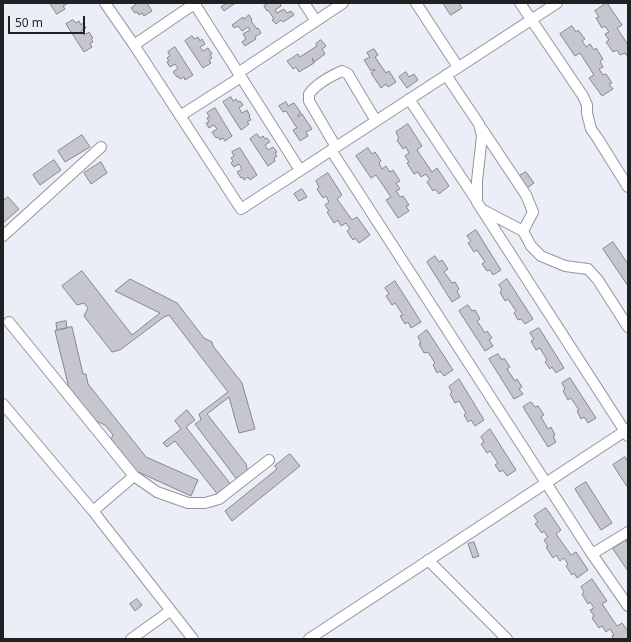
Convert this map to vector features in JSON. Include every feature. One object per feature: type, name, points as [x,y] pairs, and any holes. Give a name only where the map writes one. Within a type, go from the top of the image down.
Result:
[{"type":"street","points":[[105,3],[241,209],[557,3]]},
{"type":"street","points":[[304,3],[316,21]]},
{"type":"street","points":[[180,116],[343,3]]},
{"type":"street","points":[[416,3],[458,67]]},
{"type":"street","points":[[520,3],[583,96],[587,105],[587,113],[591,129],[628,187]]},
{"type":"street","points":[[134,45],[194,4],[300,170]]},
{"type":"street","points":[[376,121],[348,74],[342,72],[334,75],[312,90],[309,94],[309,101],[334,148],[546,483],[628,606]]},
{"type":"street","points":[[446,75],[526,195],[533,212],[523,231]]},
{"type":"street","points":[[309,639],[546,483],[627,432],[410,99]]},
{"type":"street","points":[[479,124],[482,136],[476,181],[480,206]]},
{"type":"street","points":[[3,236],[101,147]]},
{"type":"street","points":[[480,206],[523,231],[531,246],[541,256],[565,266],[588,270],[598,280],[628,327]]},
{"type":"street","points":[[9,322],[134,476],[157,492],[188,502],[205,503],[218,499],[269,460]]},
{"type":"street","points":[[3,404],[93,512],[193,639]]},
{"type":"street","points":[[93,512],[134,476]]},
{"type":"street","points":[[592,554],[628,532]]},
{"type":"street","points":[[428,560],[507,639]]},
{"type":"street","points":[[131,639],[170,611]]},
{"type":"building","points":[[50,3],[67,4],[63,6],[65,9],[57,14]]},
{"type":"building","points":[[135,3],[147,3],[152,11],[144,16],[142,13],[139,15],[131,8],[136,4]]},
{"type":"building","points":[[224,3],[234,4],[224,11],[221,7],[225,4]]},
{"type":"building","points":[[269,3],[280,3],[281,6],[275,10],[277,13],[284,9],[287,13],[291,11],[294,15],[283,22],[281,20],[276,24],[264,6]]},
{"type":"building","points":[[443,3],[459,3],[462,8],[451,15]]},
{"type":"building","points":[[607,3],[622,25],[617,28],[628,45],[628,57],[625,53],[620,55],[617,50],[613,52],[606,42],[609,40],[605,34],[609,32],[605,26],[602,28],[596,18],[599,17],[595,11]]},
{"type":"building","points":[[249,15],[252,20],[251,21],[261,33],[255,37],[256,39],[245,46],[242,42],[246,39],[243,34],[250,30],[248,27],[242,31],[238,26],[234,28],[232,25],[243,17],[244,19]]},
{"type":"building","points":[[73,20],[76,23],[79,21],[81,25],[83,23],[86,28],[81,31],[84,35],[89,32],[93,38],[91,39],[93,42],[90,44],[92,47],[84,52],[66,24]]},
{"type":"building","points":[[572,26],[576,32],[578,30],[585,39],[582,41],[586,47],[590,44],[594,50],[596,48],[603,59],[600,61],[603,67],[599,69],[603,75],[606,74],[612,83],[609,84],[613,89],[602,96],[589,78],[594,75],[580,53],[575,56],[560,34]]},
{"type":"building","points":[[192,36],[195,39],[198,37],[200,41],[202,39],[205,44],[200,47],[203,51],[208,48],[212,54],[210,55],[212,58],[209,60],[211,63],[203,68],[185,41]]},
{"type":"building","points":[[321,40],[326,46],[322,49],[325,54],[314,62],[312,58],[314,63],[299,72],[296,67],[293,69],[287,61],[298,54],[300,57],[317,46],[316,44]]},
{"type":"building","points":[[175,47],[193,75],[185,80],[184,77],[180,79],[178,76],[177,77],[173,72],[178,68],[175,64],[170,67],[167,62],[169,61],[167,58],[170,56],[168,52]]},
{"type":"building","points":[[374,49],[378,55],[375,57],[386,73],[389,71],[396,82],[388,87],[386,84],[381,88],[371,73],[375,70],[374,69],[371,71],[364,60],[370,57],[367,53]]},
{"type":"building","points":[[406,72],[409,77],[414,74],[418,80],[407,88],[399,77]]},
{"type":"building","points":[[231,97],[233,101],[236,99],[243,105],[239,108],[242,113],[247,110],[250,116],[249,117],[251,120],[247,122],[249,124],[241,130],[223,102]]},
{"type":"building","points":[[286,102],[288,106],[294,103],[301,113],[298,117],[302,114],[312,129],[306,132],[308,136],[300,141],[293,130],[297,128],[286,111],[283,112],[279,106]]},
{"type":"building","points":[[215,108],[232,136],[225,141],[223,138],[220,140],[218,137],[216,138],[212,132],[217,129],[214,125],[209,128],[206,123],[209,122],[207,118],[210,117],[207,113]]},
{"type":"building","points":[[408,124],[422,146],[417,150],[432,172],[437,168],[449,186],[439,194],[435,189],[433,191],[427,182],[430,180],[426,174],[421,177],[418,172],[414,174],[407,163],[409,162],[405,156],[409,153],[406,147],[403,149],[397,140],[399,138],[396,132]]},
{"type":"building","points":[[257,134],[260,138],[263,136],[265,139],[267,138],[270,142],[265,145],[268,150],[273,147],[277,152],[275,153],[277,156],[274,158],[275,161],[268,166],[250,139]]},
{"type":"building","points":[[82,135],[90,147],[65,162],[58,151]]},
{"type":"building","points":[[240,148],[257,175],[250,180],[248,177],[244,180],[243,177],[241,178],[237,172],[242,169],[239,164],[234,167],[231,163],[233,161],[231,158],[234,156],[232,152]]},
{"type":"building","points":[[368,148],[372,154],[375,152],[381,161],[379,163],[382,169],[386,166],[390,172],[393,170],[400,181],[396,183],[400,189],[396,191],[400,197],[403,196],[409,205],[406,206],[409,211],[398,218],[386,200],[391,197],[376,175],[371,178],[356,156]]},
{"type":"building","points":[[54,160],[61,170],[40,185],[33,175]]},
{"type":"building","points":[[101,162],[107,173],[91,184],[84,173]]},
{"type":"building","points":[[526,172],[534,183],[527,188],[519,176]]},
{"type":"building","points":[[328,173],[342,195],[337,199],[352,220],[357,217],[370,235],[359,243],[355,238],[353,240],[347,231],[350,229],[346,223],[341,226],[338,220],[334,223],[327,212],[329,211],[325,205],[329,202],[326,196],[323,198],[317,189],[319,187],[316,181]]},
{"type":"building","points":[[302,189],[307,197],[299,201],[294,194]]},
{"type":"building","points":[[8,197],[19,209],[3,223],[3,201]]},
{"type":"building","points":[[476,230],[501,270],[493,275],[490,270],[487,271],[482,264],[485,262],[477,250],[474,252],[468,243],[471,241],[467,236]]},
{"type":"building","points":[[613,242],[628,264],[628,286],[603,249]]},
{"type":"building","points":[[435,256],[439,262],[442,260],[448,269],[444,272],[452,283],[455,282],[459,289],[457,291],[460,297],[452,302],[427,262]]},
{"type":"building","points":[[82,271],[132,335],[160,313],[115,291],[130,279],[177,303],[204,338],[212,342],[213,346],[242,383],[255,429],[239,433],[229,397],[207,414],[246,464],[248,473],[238,481],[195,424],[201,420],[199,414],[228,392],[169,315],[164,317],[120,350],[112,352],[84,316],[88,308],[84,303],[77,305],[62,286]]},
{"type":"building","points":[[507,279],[533,319],[525,324],[521,319],[518,320],[514,313],[516,311],[508,299],[505,301],[500,292],[502,290],[499,285]]},
{"type":"building","points":[[395,281],[421,322],[411,328],[408,322],[405,324],[400,316],[403,315],[395,303],[392,305],[386,296],[389,294],[385,288]]},
{"type":"building","points":[[468,305],[472,311],[475,310],[480,319],[477,321],[485,333],[487,331],[492,338],[489,340],[493,346],[485,351],[459,311]]},
{"type":"building","points":[[66,321],[67,328],[57,330],[56,323]]},
{"type":"building","points":[[72,327],[83,374],[86,374],[88,384],[146,457],[198,480],[191,496],[136,471],[111,439],[113,435],[105,425],[94,420],[69,388],[55,331]]},
{"type":"building","points":[[539,328],[564,368],[556,373],[552,367],[550,369],[545,362],[547,360],[540,348],[536,350],[531,341],[534,339],[530,333]]},
{"type":"building","points":[[427,330],[453,370],[444,376],[440,371],[437,373],[433,365],[435,363],[428,352],[424,353],[419,344],[421,343],[418,337]]},
{"type":"building","points":[[498,354],[502,360],[504,358],[510,367],[507,369],[515,381],[517,379],[522,387],[519,389],[523,394],[514,399],[489,359]]},
{"type":"building","points":[[570,378],[596,418],[588,423],[584,417],[581,419],[577,411],[579,410],[571,398],[568,400],[563,391],[565,389],[562,383]]},
{"type":"building","points":[[459,379],[484,420],[475,426],[471,420],[468,422],[464,415],[466,413],[459,401],[455,403],[450,394],[452,392],[449,387]]},
{"type":"building","points":[[531,402],[535,407],[538,406],[544,415],[541,417],[548,429],[551,427],[555,435],[553,436],[556,442],[548,447],[523,407]]},
{"type":"building","points":[[187,410],[195,420],[186,427],[232,486],[219,496],[175,441],[167,447],[163,443],[181,429],[175,421]]},
{"type":"building","points":[[490,429],[516,470],[507,476],[503,470],[500,472],[495,465],[498,463],[490,451],[487,453],[481,444],[484,442],[481,437]]},
{"type":"building","points":[[290,454],[300,466],[232,521],[225,511],[277,469],[275,466]]},
{"type":"building","points":[[625,457],[628,462],[628,488],[613,465]]},
{"type":"building","points":[[586,482],[612,523],[601,530],[575,489]]},
{"type":"building","points":[[546,508],[561,530],[556,534],[571,555],[576,552],[588,570],[577,578],[574,573],[572,575],[566,566],[568,564],[564,558],[560,561],[556,555],[553,558],[546,547],[548,546],[544,540],[548,537],[544,531],[542,533],[535,524],[538,522],[534,516]]},
{"type":"building","points":[[626,540],[628,544],[628,571],[613,549]]},
{"type":"building","points":[[474,542],[479,556],[473,558],[468,544]]},
{"type":"building","points":[[592,579],[607,601],[602,604],[617,626],[622,623],[628,631],[628,639],[613,639],[612,636],[614,635],[610,629],[606,632],[602,626],[599,628],[592,618],[594,616],[590,610],[594,608],[590,602],[588,604],[582,594],[584,592],[581,587]]},
{"type":"building","points":[[137,599],[142,605],[135,611],[130,604]]}]
